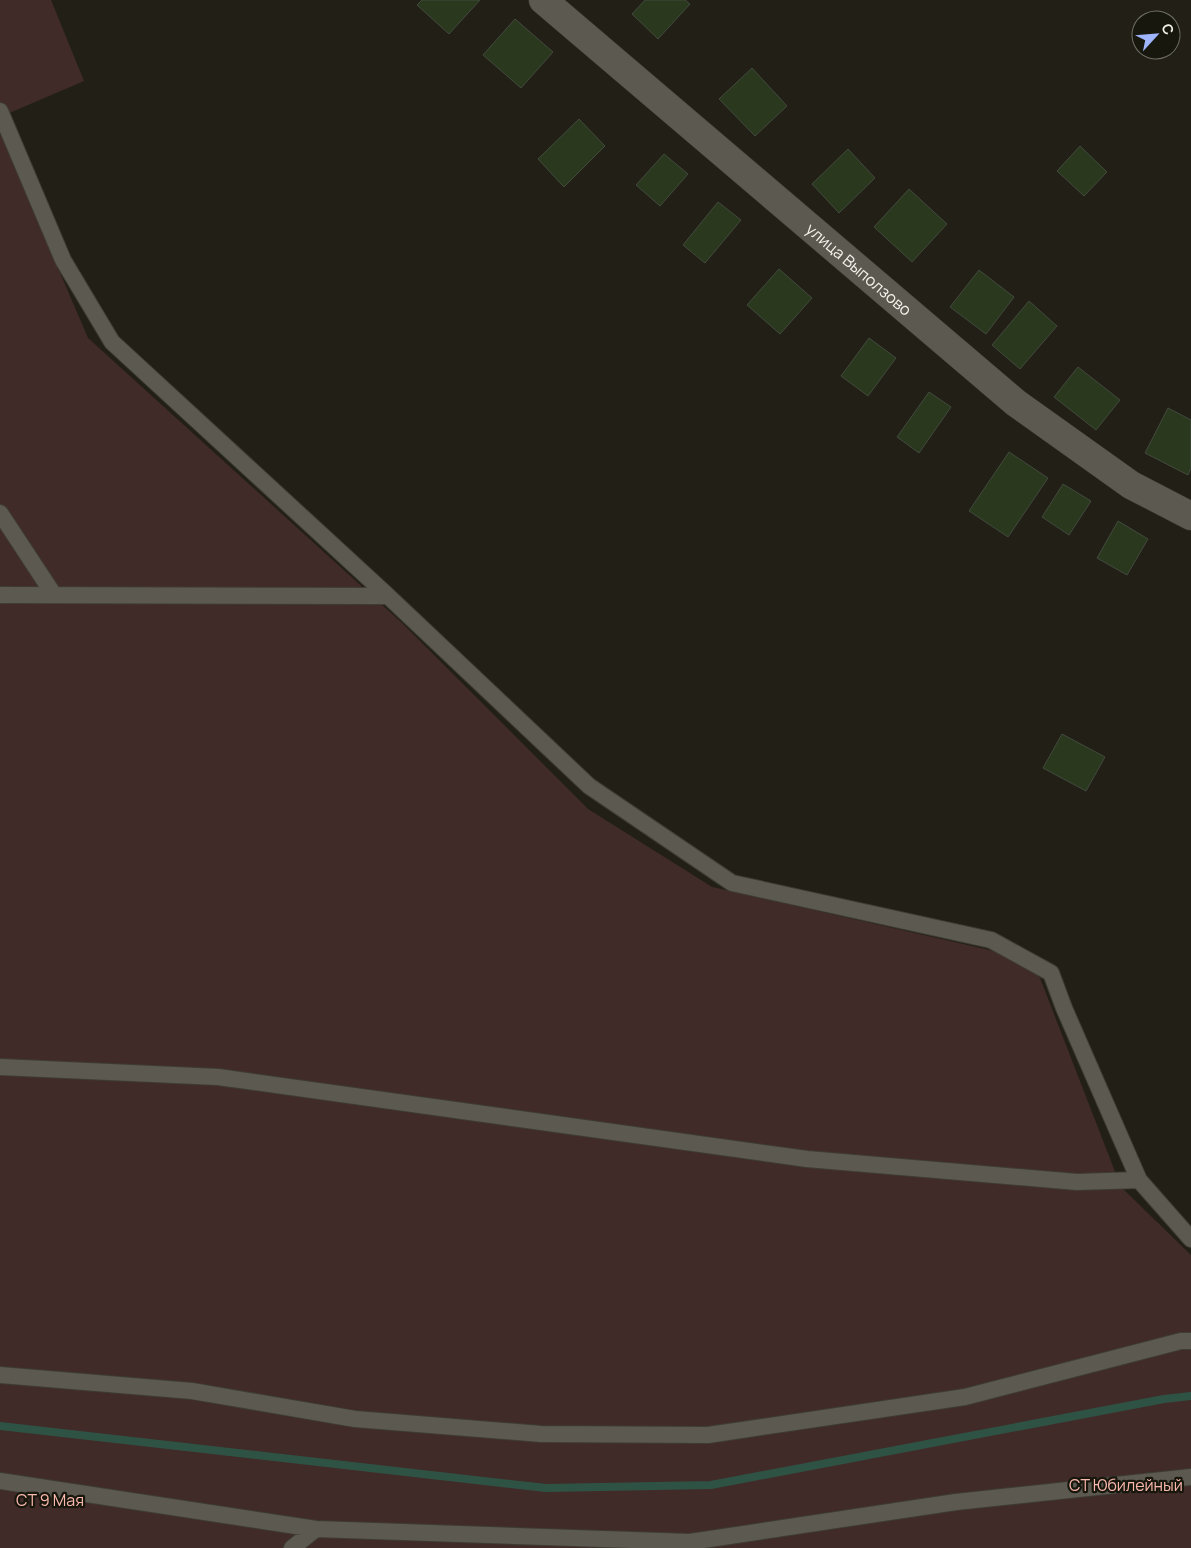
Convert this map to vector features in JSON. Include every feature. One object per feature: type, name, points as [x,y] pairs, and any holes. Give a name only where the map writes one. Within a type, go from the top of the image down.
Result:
[{"type":"street","name":"улица Выползово","points":[[542,0],[1016,403],[1131,486],[1191,516]]},
{"type":"lane","points":[[0,111],[62,260],[112,342],[388,596],[589,786],[732,883],[991,940],[1051,973],[1064,1008],[1139,1180],[1191,1239]]},
{"type":"lane","points":[[0,513],[54,595]]},
{"type":"lane","points":[[0,595],[388,596]]},
{"type":"lane","points":[[0,1067],[218,1077],[807,1159],[1077,1182],[1139,1180]]},
{"type":"lane","points":[[0,1375],[192,1391],[346,1417],[375,1420],[542,1434],[708,1436],[965,1397],[1182,1341],[1191,1341]]},
{"type":"lane","points":[[0,1481],[316,1529],[690,1542],[956,1502],[1191,1477]]},
{"type":"lane","points":[[292,1548],[316,1529]]},
{"type":"green space","points":[[0,0],[51,0],[84,81],[0,117]]},
{"type":"green space","points":[[0,133],[88,338],[401,622],[588,809],[712,887],[1033,960],[1121,1187],[1191,1255],[1191,1548],[0,1548]]},
{"type":"building","points":[[422,0],[480,0],[449,34],[417,5]]},
{"type":"building","points":[[645,0],[685,0],[690,4],[658,39],[632,14]]},
{"type":"building","points":[[515,19],[553,52],[521,88],[483,55]]},
{"type":"building","points":[[752,68],[787,106],[755,136],[719,99]]},
{"type":"building","points":[[579,119],[605,146],[564,187],[538,159]]},
{"type":"building","points":[[1080,146],[1107,172],[1084,196],[1057,171]]},
{"type":"building","points":[[848,149],[875,178],[839,213],[812,184]]},
{"type":"building","points":[[664,154],[688,174],[660,206],[636,185]]},
{"type":"building","points":[[909,189],[947,224],[912,262],[874,227]]},
{"type":"building","points":[[718,202],[741,220],[705,263],[683,245]]},
{"type":"building","points":[[779,269],[812,298],[780,334],[747,305]]},
{"type":"building","points":[[979,270],[1014,297],[986,334],[950,307]]},
{"type":"building","points":[[1029,301],[1057,326],[1020,369],[992,345]]},
{"type":"building","points":[[869,338],[896,358],[868,396],[841,376]]},
{"type":"building","points":[[1078,367],[1120,400],[1096,430],[1054,397]]},
{"type":"building","points":[[929,392],[951,407],[919,453],[897,437]]},
{"type":"building","points":[[1168,408],[1191,420],[1191,468],[1188,475],[1145,453]]},
{"type":"building","points":[[1009,452],[1048,478],[1008,537],[969,511]]},
{"type":"building","points":[[1063,484],[1091,501],[1069,535],[1042,517]]},
{"type":"building","points":[[1118,521],[1148,539],[1127,575],[1097,558]]},
{"type":"building","points":[[1062,734],[1105,757],[1086,791],[1043,768]]},
{"type":"waterway","points":[[0,1426],[546,1488],[711,1485],[1164,1399],[1191,1396]]},
{"type":"park label","name":"СТ Юбилейный","points":[[1126,1485]]},
{"type":"park label","name":"СТ 9 Мая","points":[[50,1500]]}]
